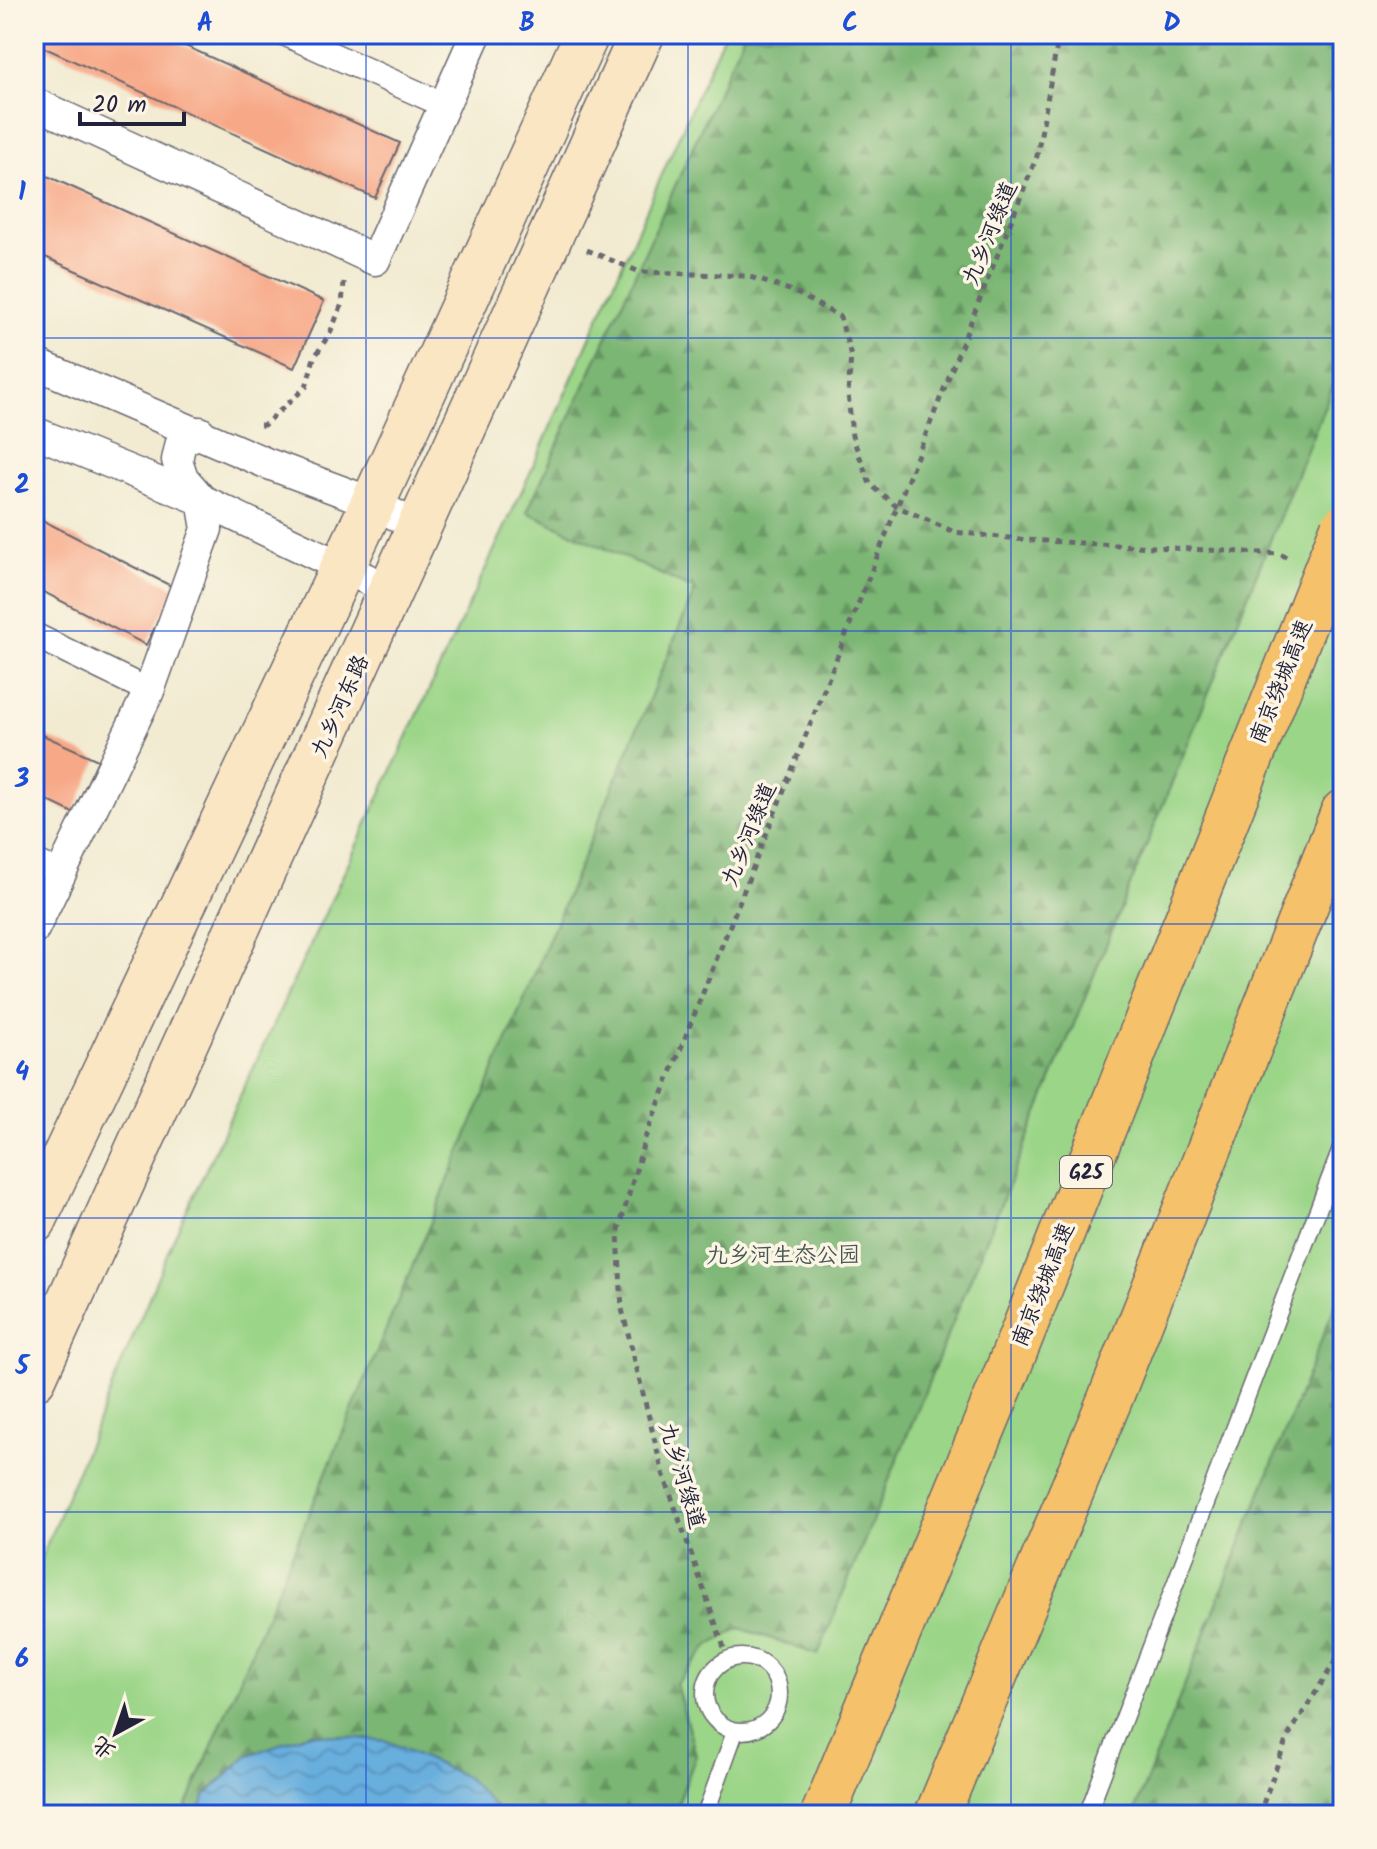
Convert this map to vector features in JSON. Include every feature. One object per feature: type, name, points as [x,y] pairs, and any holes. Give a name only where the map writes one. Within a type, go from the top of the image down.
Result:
[{"type":"highway","name":"南京绕城高速","points":[[823,1815],[1008,1369],[1343,527]]},
{"type":"highway","points":[[937,1815],[1110,1399],[1343,812]]},
{"type":"main road","points":[[34,1221],[373,503],[587,34]]},
{"type":"main road","name":"九乡河东路","points":[[34,1378],[642,34]]},
{"type":"street","points":[[286,34],[444,105]]},
{"type":"street","points":[[34,103],[375,260],[476,34]]},
{"type":"street","points":[[34,363],[266,463],[373,503],[420,528]]},
{"type":"street","points":[[34,432],[202,500],[392,591]]},
{"type":"street","points":[[34,929],[48,867],[149,691],[207,529],[202,500],[183,478],[177,460],[181,442],[200,432]]},
{"type":"street","points":[[34,635],[149,691]]},
{"type":"lane","points":[[1087,1815],[1343,1144]]},
{"type":"lane","points":[[740,1656],[764,1664],[773,1673],[780,1697],[770,1720],[760,1727],[735,1732],[714,1720],[707,1710],[704,1698],[709,1674],[728,1659],[740,1656]]},
{"type":"lane","points":[[705,1815],[735,1732]]},
{"type":"path","name":"九乡河绿道","points":[[728,1659],[662,1470],[622,1309],[618,1233],[645,1138],[1037,156],[1059,34]]},
{"type":"path","points":[[551,235],[640,272],[747,276],[793,291],[840,317],[851,356],[848,393],[852,436],[870,484],[896,506],[954,532],[1027,540],[1279,554],[1292,559]]},
{"type":"path","points":[[200,432],[264,425],[306,387],[314,358],[330,333],[342,304],[347,249]]},
{"type":"path","points":[[1259,1815],[1287,1738],[1343,1649]]},
{"type":"green space","name":"九乡河生态公园","points":[[724,34],[1343,34],[1343,1815],[34,1815],[34,1575],[172,1242],[531,471]]},
{"type":"green space","points":[[744,34],[1343,34],[1343,361],[818,1655],[740,1628],[707,1647],[676,1684],[696,1755],[674,1815],[183,1815],[695,590],[527,512]]},
{"type":"green space","points":[[1343,1285],[1343,1815],[1133,1815]]},
{"type":"water","points":[[310,1733],[387,1741],[466,1777],[503,1815],[198,1815],[205,1796],[246,1756]]},
{"type":"building","points":[[34,34],[159,34],[400,143],[375,198],[34,43]]},
{"type":"building","points":[[34,170],[324,301],[294,368],[34,252]]},
{"type":"building","points":[[34,516],[175,588],[146,645],[34,587]]},
{"type":"building","points":[[34,731],[98,760],[73,813],[34,794]]}]
